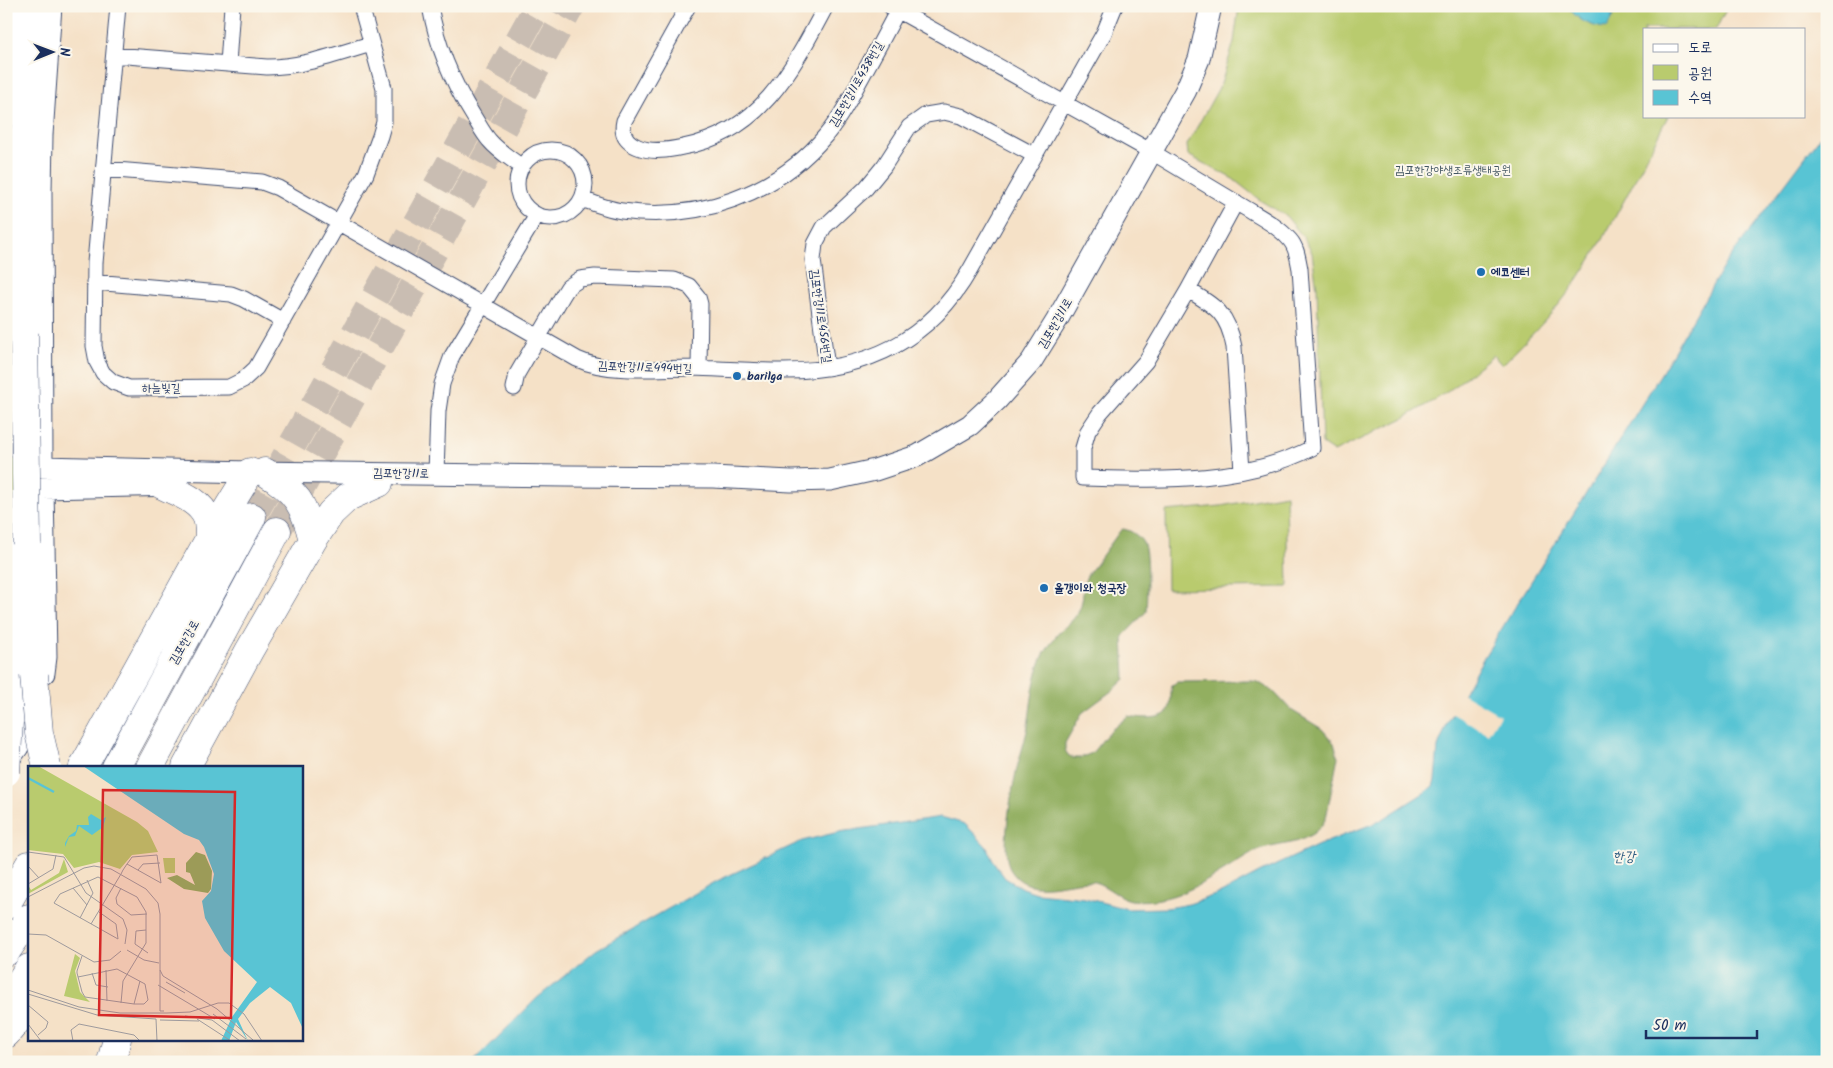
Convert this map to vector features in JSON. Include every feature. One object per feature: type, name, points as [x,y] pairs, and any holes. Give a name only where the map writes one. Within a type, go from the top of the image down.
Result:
[{"type":"highway","points":[[6,112],[15,6]]},
{"type":"highway","points":[[6,772],[17,543],[24,334],[23,162],[35,6]]},
{"type":"highway","points":[[84,766],[209,539],[260,477],[297,499],[307,514],[313,540]]},
{"type":"highway","points":[[187,766],[249,650],[313,540],[338,505],[348,497],[379,483]]},
{"type":"highway","points":[[162,485],[188,498],[202,510],[208,520],[209,539]]},
{"type":"highway","name":"김포한강로","points":[[117,766],[252,517]]},
{"type":"highway","points":[[6,528],[17,543],[34,675],[39,733],[47,766]]},
{"type":"highway","points":[[151,766],[277,531]]},
{"type":"highway","points":[[6,905],[28,867]]},
{"type":"highway","points":[[6,952],[28,919]]},
{"type":"highway","points":[[6,1034],[20,1007],[28,972]]},
{"type":"highway","points":[[111,1062],[117,1040]]},
{"type":"main road","points":[[6,764],[18,747],[35,711],[43,685],[46,657],[42,467],[41,192],[42,135],[51,6]]},
{"type":"main road","name":"김포한강11로","points":[[43,488],[162,485],[260,477],[436,474],[713,476],[760,480],[830,480],[875,470],[917,456],[970,425],[997,400],[1032,362],[1186,90],[1199,59],[1211,6]]},
{"type":"main road","points":[[6,443],[26,450],[42,467]]},
{"type":"main road","name":"김포한강11로","points":[[42,467],[379,483],[713,484],[760,480]]},
{"type":"main road","points":[[6,515],[22,511],[43,488]]},
{"type":"street","name":"하늘빛길","points":[[118,6],[94,282],[94,346],[97,362],[103,373],[113,382],[129,388],[229,387],[244,380],[256,368],[366,174],[374,156],[384,122],[384,88],[361,6]]},
{"type":"street","points":[[228,64],[232,6]]},
{"type":"street","points":[[430,6],[441,54],[456,86],[488,139],[503,154],[522,166]]},
{"type":"street","points":[[688,6],[622,127],[624,137],[633,145],[642,149],[662,150],[691,146],[724,132],[752,115],[767,101],[789,73],[826,6]]},
{"type":"street","name":"김포한강11로456번길","points":[[1034,156],[970,120],[953,114],[935,112],[926,115],[909,127],[875,177],[866,188],[829,220],[815,244],[813,260],[827,368],[861,361],[890,350],[921,330],[945,307],[966,278],[1104,33],[1115,6]]},
{"type":"street","points":[[896,8],[1065,102],[1236,202],[1282,232],[1290,240],[1298,257],[1312,448],[1280,462],[1242,471],[1180,479],[1083,478],[1083,448],[1088,431],[1100,413],[1146,361],[1188,290],[1236,202]]},
{"type":"street","name":"김포한강11로438번길","points":[[582,199],[621,211],[674,213],[694,211],[727,202],[768,184],[800,162],[832,127],[848,101],[896,8]]},
{"type":"street","points":[[114,55],[283,67],[371,44]]},
{"type":"street","points":[[557,150],[567,154],[575,160],[583,174],[585,191],[582,199],[573,211],[562,216],[551,218],[537,215],[529,210],[522,201],[518,190],[518,178],[522,166],[528,158],[542,151],[557,150]]},
{"type":"street","points":[[104,169],[262,182],[278,188],[482,303]]},
{"type":"street","points":[[436,474],[438,411],[442,384],[452,356],[482,303],[537,215]]},
{"type":"street","name":"김포한강11로494번길","points":[[514,388],[517,374],[563,294],[574,282],[580,279],[595,277],[674,280],[689,286],[698,297],[700,304],[699,368]]},
{"type":"street","points":[[94,282],[230,294],[244,298],[282,321]]},
{"type":"street","points":[[1188,290],[1211,303],[1219,310],[1232,334],[1242,471]]},
{"type":"street","name":"김포한강11로494번길","points":[[482,303],[577,359],[594,366],[784,371],[827,368]]},
{"type":"green space","name":"김포한강야생조류생태공원","points":[[1239,6],[1728,6],[1717,28],[1643,28],[1643,118],[1667,118],[1602,240],[1578,279],[1552,313],[1502,365],[1493,355],[1446,393],[1404,418],[1334,452],[1322,444],[1317,288],[1312,253],[1304,238],[1286,216],[1261,201],[1233,179],[1188,155],[1187,145],[1221,84],[1234,42]]},
{"type":"green space","points":[[6,456],[19,460],[19,497],[6,502]]},
{"type":"green space","points":[[1286,494],[1288,587],[1167,589],[1166,511],[1221,506]]},
{"type":"green space","points":[[1123,529],[1135,534],[1144,545],[1147,568],[1146,612],[1123,636],[1125,679],[1082,713],[1065,743],[1065,750],[1068,755],[1073,758],[1080,758],[1092,753],[1109,732],[1128,716],[1151,718],[1166,713],[1170,706],[1172,685],[1177,682],[1252,681],[1258,682],[1274,692],[1291,710],[1322,729],[1334,743],[1338,757],[1326,818],[1313,834],[1295,842],[1256,851],[1197,886],[1165,898],[1148,901],[1131,900],[1120,896],[1104,886],[1087,881],[1045,886],[1035,886],[1026,883],[1017,878],[1010,869],[1006,848],[1012,790],[1027,731],[1040,663],[1055,637],[1077,614],[1081,605],[1086,577],[1089,572]]},
{"type":"water","points":[[1568,6],[1599,6],[1613,16],[1607,28],[1595,26],[1584,22]]},
{"type":"water","name":"한강","points":[[1827,128],[1827,1062],[473,1062],[536,999],[596,950],[717,881],[802,841],[839,832],[941,817],[965,824],[986,846],[993,861],[1005,878],[1022,888],[1037,893],[1085,898],[1127,909],[1167,908],[1189,904],[1221,893],[1319,845],[1380,821],[1427,791],[1433,786],[1435,780],[1438,747],[1447,724],[1484,657],[1662,372],[1725,264]]},
{"type":"pier","points":[[1462,693],[1500,715],[1488,734],[1451,713]]},
{"type":"tunnel","points":[[252,517],[538,6]]},
{"type":"tunnel","points":[[277,531],[571,6]]},
{"type":"place","name":"에코센터","points":[[1481,272]]},
{"type":"place","name":"barilga","points":[[737,376]]},
{"type":"place","name":"올갱이와 청국장","points":[[1044,588]]}]
